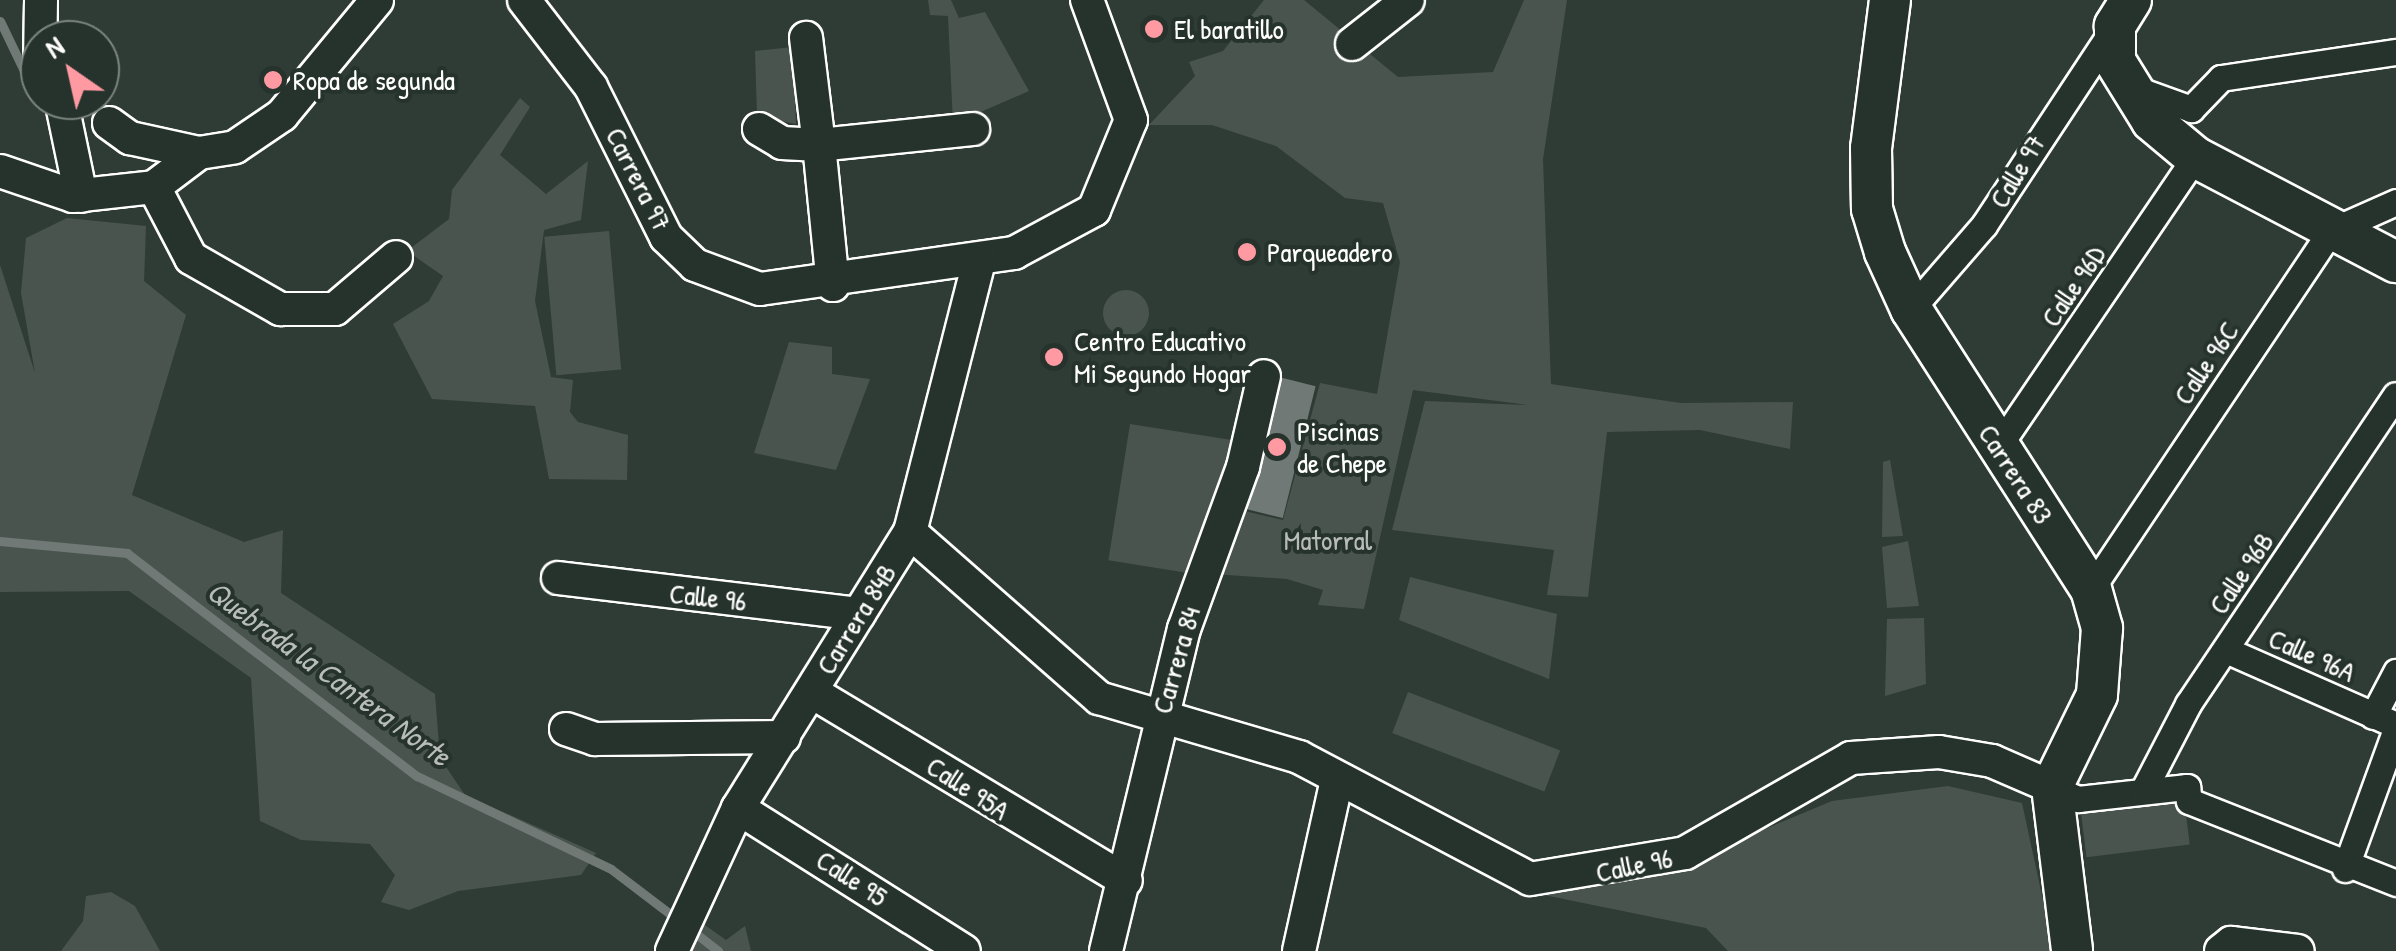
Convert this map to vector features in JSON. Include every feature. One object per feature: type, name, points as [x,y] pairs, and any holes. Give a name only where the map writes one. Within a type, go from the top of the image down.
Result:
[{"type":"street","points":[[109,123],[130,138],[200,153],[235,147],[282,115],[377,0]]},
{"type":"street","name":"Carrera 97","points":[[524,0],[590,87],[649,212],[694,265],[760,289],[834,284],[979,261]]},
{"type":"street","points":[[979,261],[1054,240],[1094,210],[1127,145],[1125,95],[1087,0]]},
{"type":"street","points":[[1352,44],[1408,0]]},
{"type":"street","name":"Carrera 83","points":[[1890,0],[1872,209],[1911,309],[2092,589],[2105,656],[2052,788],[2072,951]]},
{"type":"street","points":[[2123,13],[2115,61],[2128,86],[2195,157],[2396,262]]},
{"type":"street","name":"Calle 97","points":[[1911,309],[1984,224],[2123,13]]},
{"type":"street","points":[[806,38],[834,284]]},
{"type":"street","points":[[2128,86],[2190,110],[2220,78],[2396,52]]},
{"type":"street","points":[[64,120],[80,196]]},
{"type":"street","points":[[758,129],[782,143],[819,144],[974,129]]},
{"type":"street","points":[[0,172],[80,196],[154,188],[200,153]]},
{"type":"street","name":"Calle 96D","points":[[1998,447],[2195,157]]},
{"type":"street","points":[[154,188],[178,239],[210,272],[280,309],[335,308],[396,257]]},
{"type":"street","points":[[2331,231],[2396,202]]},
{"type":"street","name":"Calle 96C","points":[[2092,589],[2331,231]]},
{"type":"street","name":"Carrera 84B","points":[[672,951],[738,808],[910,532],[979,261]]},
{"type":"street","name":"Carrera 84","points":[[1106,951],[1126,881],[1158,720],[1264,376]]},
{"type":"street","name":"Calle 96B","points":[[2144,789],[2226,650],[2396,395]]},
{"type":"street","name":"Calle 96","points":[[910,532],[1068,677],[1158,720],[1299,758],[1541,880],[1686,854],[1850,758],[1939,752],[1992,760],[2078,798],[2187,788],[2189,801],[2345,869],[2396,883]]},
{"type":"street","name":"Calle 96","points":[[558,578],[859,614]]},
{"type":"street","name":"Calle 96A","points":[[2226,650],[2388,724]]},
{"type":"street","name":"Calle 96A","points":[[2345,869],[2388,724],[2396,672]]},
{"type":"street","name":"Calle 95A","points":[[812,692],[1126,881]]},
{"type":"street","points":[[566,729],[595,739],[784,737]]},
{"type":"street","points":[[1299,951],[1337,780]]},
{"type":"street","name":"Calle 95","points":[[738,808],[964,951]]},
{"type":"street","points":[[2221,951],[2231,943],[2298,951]]},
{"type":"green space","points":[[928,0],[951,0],[959,18],[985,12],[1029,91],[953,124],[948,16],[930,15]]},
{"type":"green space","name":"Matorral","points":[[1264,0],[1304,0],[1398,77],[1493,72],[1524,0],[1567,0],[1543,159],[1551,384],[1681,403],[1793,402],[1790,449],[1700,430],[1607,432],[1588,597],[1547,595],[1554,550],[1392,530],[1425,401],[1527,405],[1413,390],[1364,609],[1318,605],[1323,590],[1287,579],[1212,574],[1236,509],[1283,520],[1320,383],[1377,394],[1400,262],[1383,203],[1345,198],[1276,146],[1212,125],[1149,125],[1195,76],[1189,62],[1223,51]]},
{"type":"green space","points":[[793,47],[796,124],[757,116],[755,51]]},
{"type":"green space","points":[[520,98],[530,107],[500,155],[546,194],[588,161],[581,220],[544,230],[535,301],[551,377],[573,380],[570,412],[578,422],[628,435],[627,480],[549,479],[535,406],[432,399],[393,324],[429,301],[443,276],[407,251],[449,219],[452,190]]},
{"type":"green space","points":[[67,218],[146,226],[144,281],[186,315],[132,495],[244,542],[283,530],[281,593],[435,694],[440,758],[465,795],[596,853],[581,875],[458,891],[409,910],[381,902],[395,875],[370,844],[301,840],[260,821],[251,678],[129,591],[0,592],[0,265],[35,373],[21,293],[26,238]]},
{"type":"green space","points":[[609,231],[621,369],[556,375],[544,237]]},
{"type":"green space","points":[[1126,290],[1142,297],[1149,313],[1142,329],[1126,336],[1110,329],[1103,313],[1110,297]]},
{"type":"green space","points":[[789,342],[832,347],[832,374],[870,379],[836,470],[754,453]]},
{"type":"green space","points":[[1130,424],[1232,440],[1210,576],[1108,560]]},
{"type":"green space","points":[[1890,460],[1903,536],[1882,537],[1883,462]]},
{"type":"green space","points":[[1908,541],[1919,606],[1887,608],[1882,547]]},
{"type":"green space","points":[[1410,577],[1557,614],[1549,679],[1399,620]]},
{"type":"green space","points":[[1924,618],[1926,684],[1885,696],[1887,619]]},
{"type":"green space","points":[[1408,692],[1560,750],[1544,791],[1392,733]]},
{"type":"green space","points":[[1948,786],[2022,803],[2054,951],[1728,951],[1706,928],[1544,895],[1648,878],[1832,801]]},
{"type":"green space","points":[[2183,790],[2190,845],[2086,857],[2080,803]]},
{"type":"green space","points":[[111,892],[135,906],[160,951],[61,951],[83,921],[86,896]]},
{"type":"green space","points":[[702,923],[726,940],[745,926],[751,951],[685,951]]},
{"type":"shaded area","name":"Piscinas de Chepe","points":[[1271,375],[1316,386],[1283,518],[1238,507]]},
{"type":"waterway","points":[[0,21],[20,63]]},
{"type":"waterway","name":"Quebrada la Cantera Norte","points":[[0,541],[127,553],[417,776],[611,869],[678,920]]},
{"type":"waterway","name":"Quebrada la Cantera Norte","points":[[690,929],[718,951]]},
{"type":"place","name":"El baratillo","points":[[1154,29]]},
{"type":"place","name":"Ropa de segunda","points":[[273,80]]},
{"type":"place","name":"Parqueadero","points":[[1247,252]]},
{"type":"place","name":"Centro Educativo Mi Segundo Hogar","points":[[1054,357]]},
{"type":"place","name":"Piscinas de Chepe","points":[[1277,447]]}]
